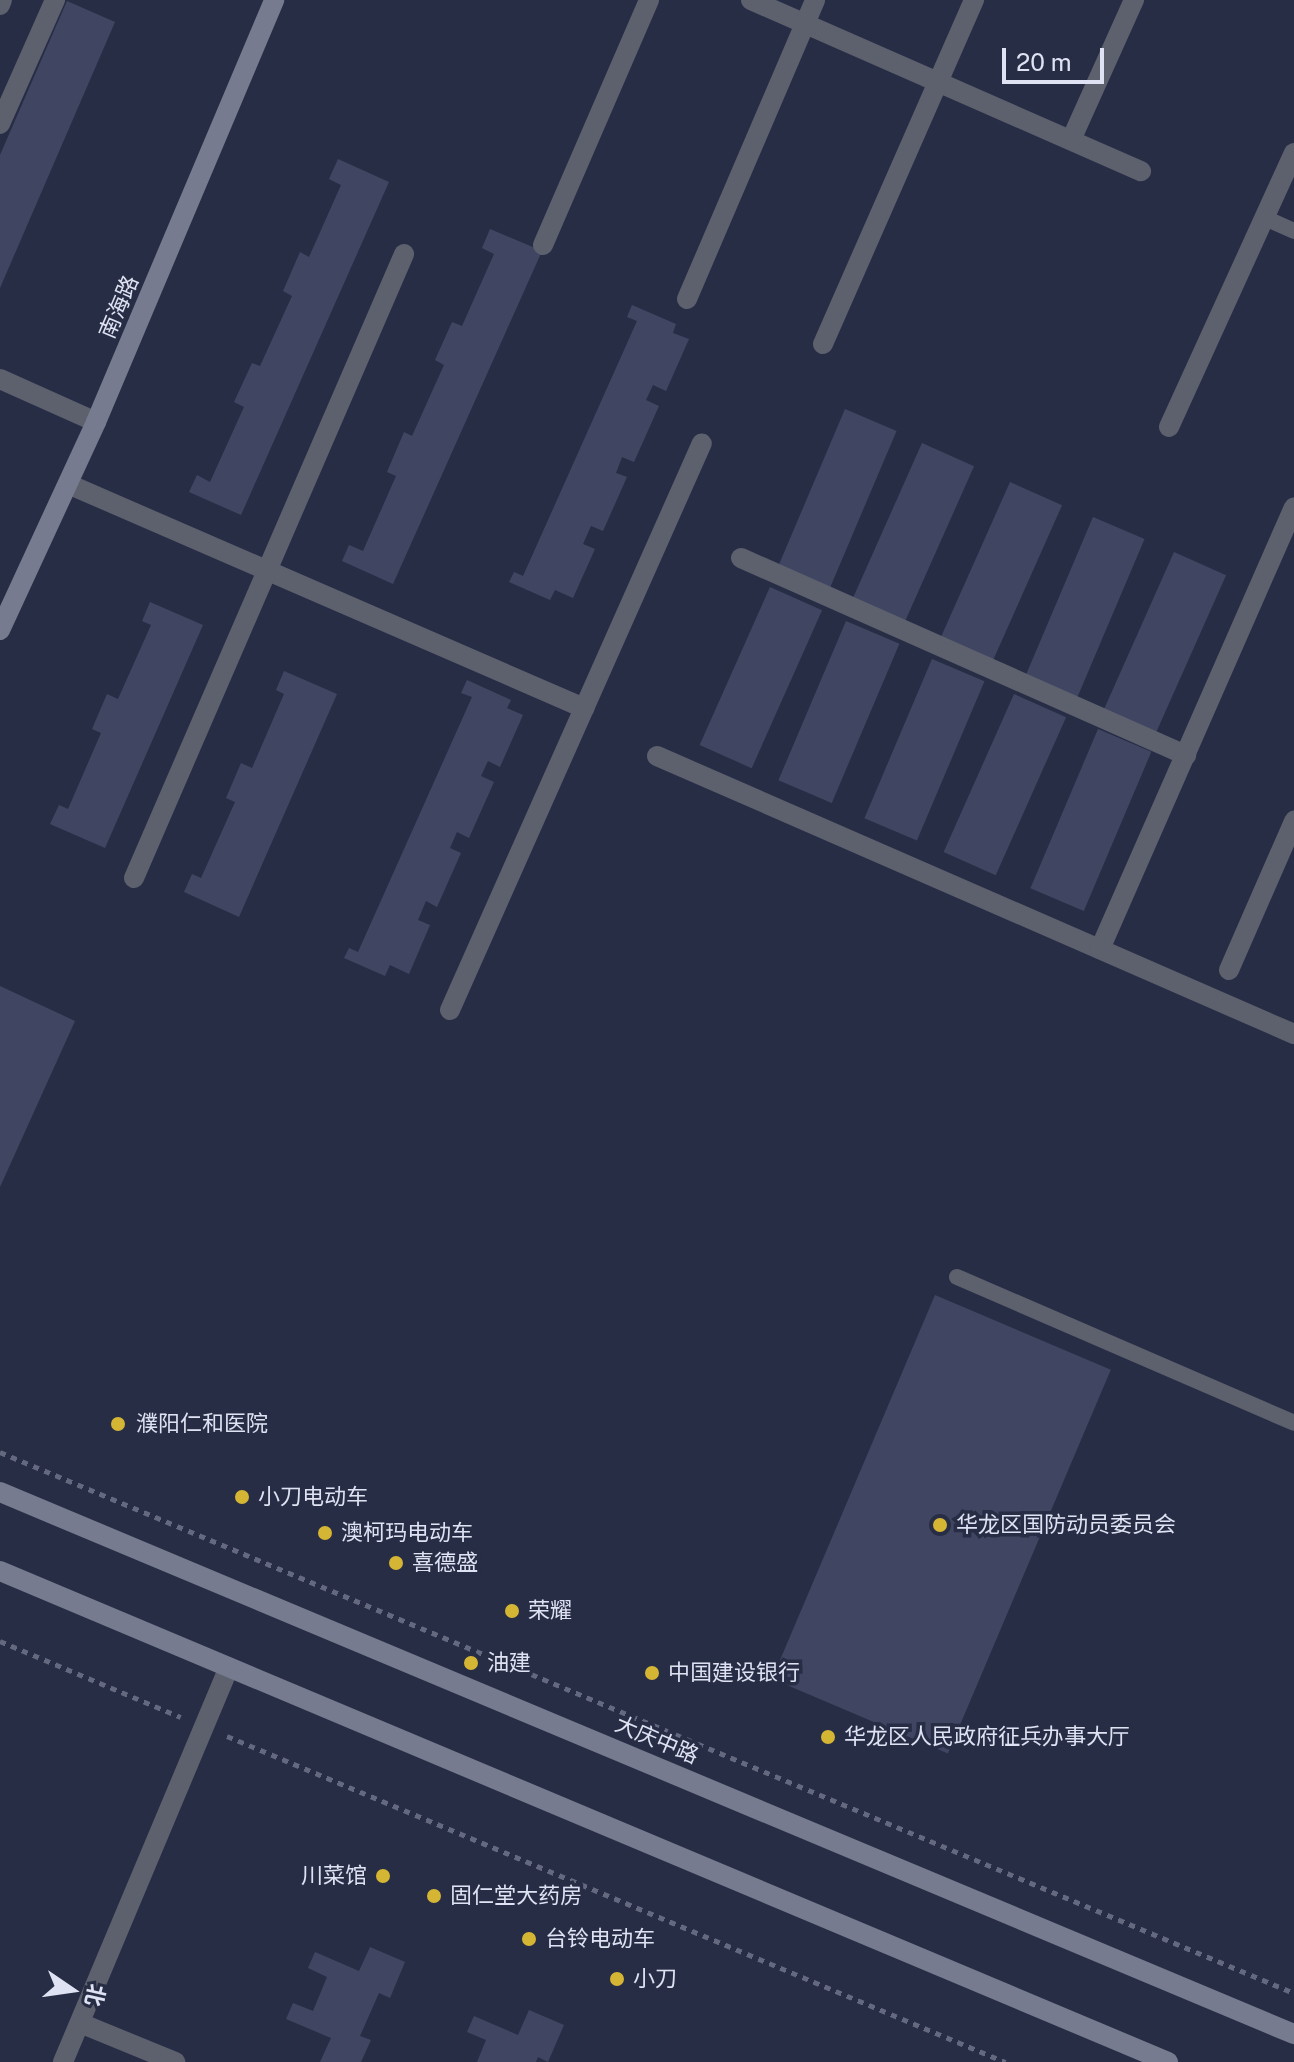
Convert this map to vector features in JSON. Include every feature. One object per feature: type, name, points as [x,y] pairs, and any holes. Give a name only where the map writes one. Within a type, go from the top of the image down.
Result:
[{"type":"main road","name":"南海路","points":[[0,630],[96,422],[274,0]]},
{"type":"main road","name":"大庆中路","points":[[0,1492],[1294,2034]]},
{"type":"main road","points":[[0,1571],[1168,2062]]},
{"type":"street","points":[[0,124],[55,0]]},
{"type":"street","points":[[543,245],[649,0]]},
{"type":"street","points":[[751,0],[1141,171]]},
{"type":"street","points":[[687,299],[815,0]]},
{"type":"street","points":[[823,344],[974,0]]},
{"type":"street","points":[[1071,140],[1134,0]]},
{"type":"street","points":[[1169,427],[1294,153]]},
{"type":"street","points":[[134,878],[404,254]]},
{"type":"street","points":[[0,379],[96,422]]},
{"type":"street","points":[[450,1010],[702,443]]},
{"type":"street","points":[[68,484],[584,708]]},
{"type":"street","points":[[1100,949],[1186,755],[1285,552],[1294,508]]},
{"type":"street","points":[[741,558],[1186,755]]},
{"type":"street","points":[[657,756],[1294,1034]]},
{"type":"street","points":[[1229,970],[1294,821]]},
{"type":"street","points":[[63,2062],[229,1668]]},
{"type":"street","points":[[80,2023],[175,2062]]},
{"type":"lane","points":[[1265,218],[1294,231]]},
{"type":"lane","points":[[957,1277],[1294,1423]]},
{"type":"path","points":[[0,1452],[1294,1993]]},
{"type":"path","points":[[0,1641],[1005,2062]]},
{"type":"building","points":[[67,1],[115,22],[0,288],[0,155]]},
{"type":"building","points":[[338,159],[389,182],[241,515],[189,492],[197,475],[210,482],[244,407],[234,402],[252,363],[260,366],[292,296],[283,291],[300,252],[309,257],[341,185],[329,179]]},
{"type":"building","points":[[490,229],[542,251],[393,584],[342,561],[349,545],[363,551],[396,476],[387,472],[404,432],[412,436],[444,365],[435,360],[452,322],[462,326],[494,254],[482,248]]},
{"type":"building","points":[[632,305],[676,324],[673,333],[689,339],[666,391],[653,385],[646,400],[659,406],[634,462],[622,457],[616,473],[627,477],[603,531],[591,526],[583,544],[595,549],[573,598],[555,590],[550,600],[509,582],[514,572],[523,576],[637,321],[627,317]]},
{"type":"building","points":[[845,409],[897,431],[829,590],[777,568]]},
{"type":"building","points":[[922,443],[974,466],[904,624],[852,601]]},
{"type":"building","points":[[1010,482],[1062,505],[992,663],[940,640]]},
{"type":"building","points":[[1093,517],[1145,539],[1077,697],[1026,675]]},
{"type":"building","points":[[1174,552],[1226,575],[1155,734],[1103,711]]},
{"type":"building","points":[[770,587],[822,610],[752,768],[700,745]]},
{"type":"building","points":[[150,602],[203,625],[105,848],[50,824],[59,805],[68,809],[101,733],[92,729],[107,694],[118,699],[151,625],[142,621]]},
{"type":"building","points":[[846,621],[899,644],[832,803],[778,780]]},
{"type":"building","points":[[932,659],[984,681],[917,841],[864,818]]},
{"type":"building","points":[[284,671],[337,694],[239,917],[184,892],[192,874],[201,878],[235,802],[226,798],[241,763],[252,768],[284,694],[276,690]]},
{"type":"building","points":[[467,680],[511,700],[507,708],[523,715],[500,767],[488,761],[481,776],[494,782],[469,838],[457,832],[450,848],[461,853],[437,907],[426,901],[418,920],[430,925],[409,974],[390,965],[385,976],[344,958],[349,948],[358,952],[472,697],[461,693]]},
{"type":"building","points":[[1014,694],[1066,717],[996,875],[944,852]]},
{"type":"building","points":[[1098,729],[1151,752],[1084,911],[1030,888]]},
{"type":"building","points":[[0,986],[75,1021],[0,1187]]},
{"type":"building","name":"华龙区国防动员委员会","points":[[935,1295],[1111,1370],[948,1753],[772,1679]]},
{"type":"building","points":[[370,1947],[405,1962],[390,1998],[379,1993],[360,2036],[371,2040],[361,2062],[320,2062],[331,2038],[286,2019],[293,2003],[313,2011],[327,1977],[308,1968],[315,1952],[359,1971]]},
{"type":"building","points":[[529,2010],[564,2025],[548,2062],[538,2057],[536,2062],[477,2062],[486,2040],[467,2032],[474,2016],[518,2035]]},
{"type":"place","name":"濮阳仁和医院","points":[[118,1424]]},
{"type":"place","name":"小刀电动车","points":[[242,1497]]},
{"type":"place","name":"华龙区国防动员委员会","points":[[940,1525]]},
{"type":"place","name":"澳柯玛电动车","points":[[325,1533]]},
{"type":"place","name":"喜德盛","points":[[396,1563]]},
{"type":"place","name":"荣耀","points":[[512,1611]]},
{"type":"place","name":"油建","points":[[471,1663]]},
{"type":"place","name":"中国建设银行","points":[[652,1673]]},
{"type":"place","name":"华龙区人民政府征兵办事大厅","points":[[828,1737]]},
{"type":"place","name":"川菜馆","points":[[383,1876]]},
{"type":"place","name":"固仁堂大药房","points":[[434,1896]]},
{"type":"place","name":"台铃电动车","points":[[529,1939]]},
{"type":"place","name":"小刀","points":[[617,1979]]}]
